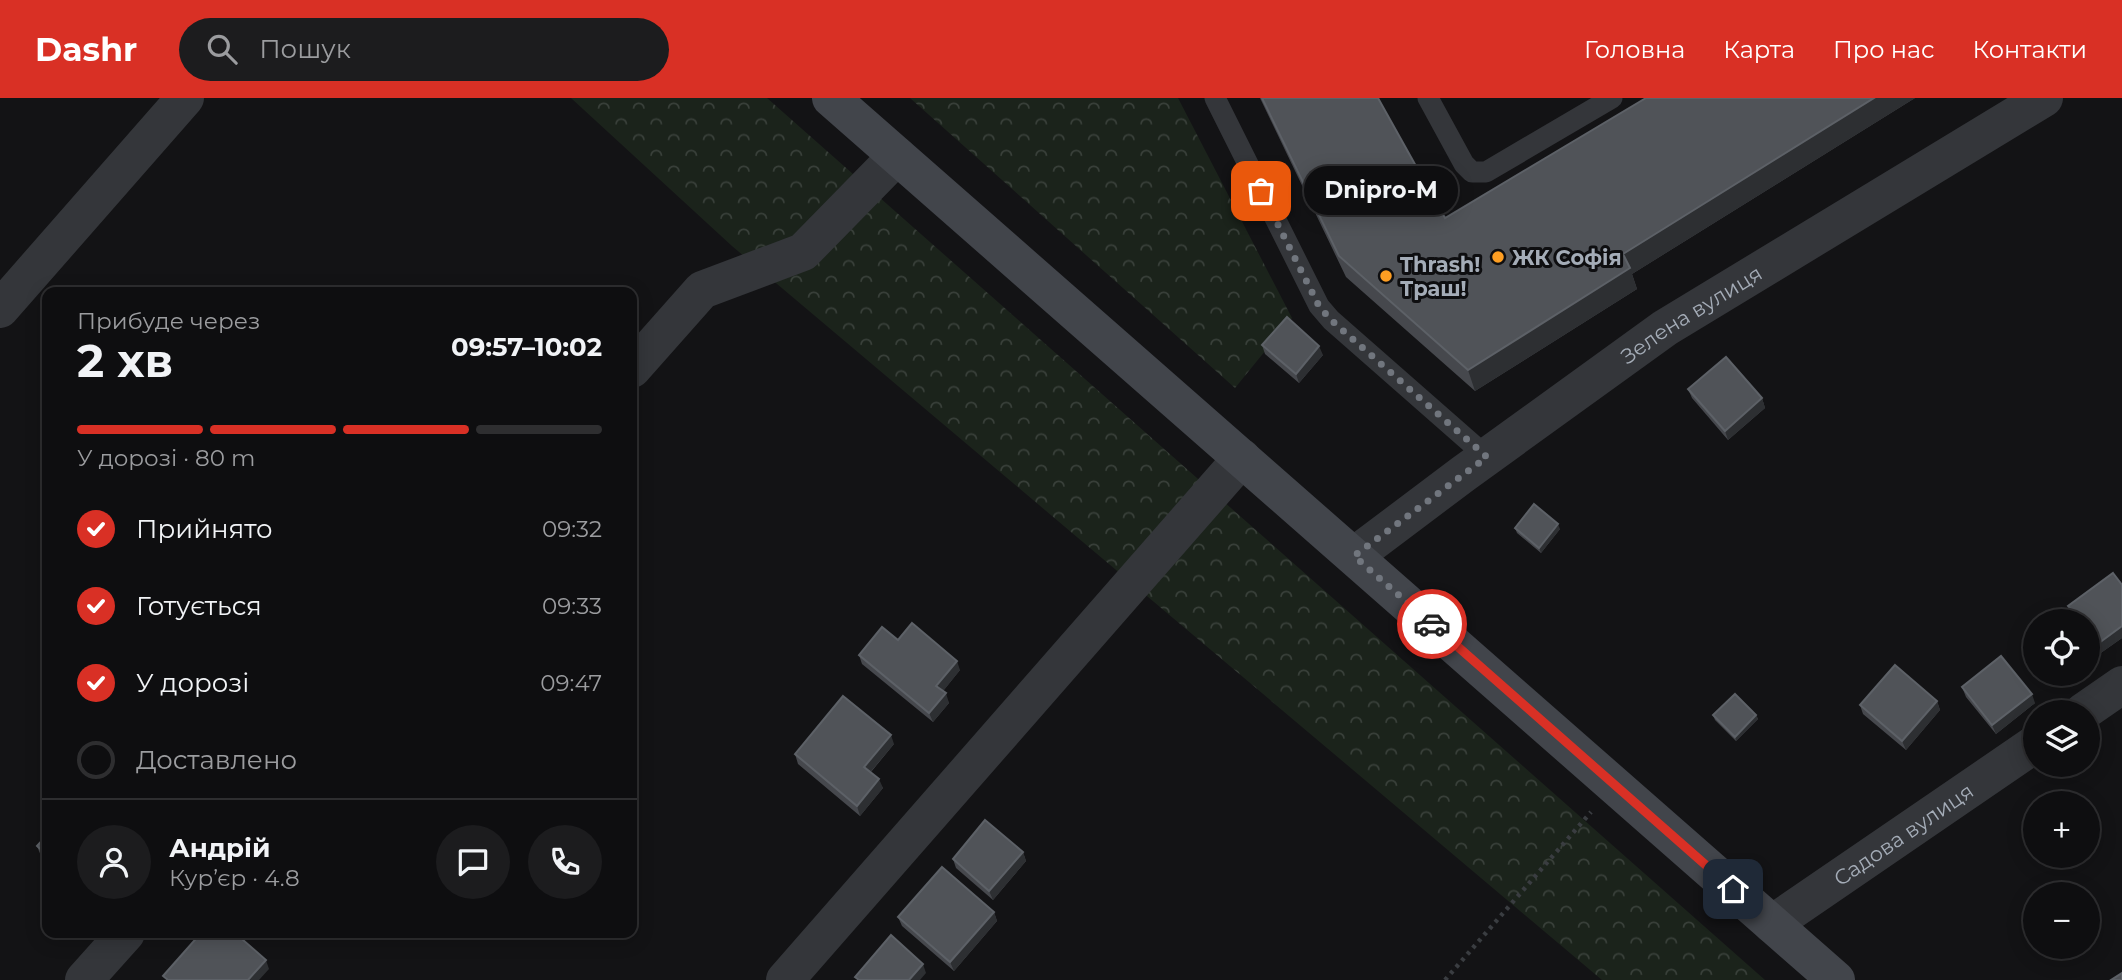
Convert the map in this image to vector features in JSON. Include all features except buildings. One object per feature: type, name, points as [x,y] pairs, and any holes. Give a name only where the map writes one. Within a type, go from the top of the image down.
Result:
[{"type":"main road","points":[[831,98],[1836,980]]},
{"type":"street","points":[[0,309],[186,98]]},
{"type":"street","name":"Зелена вулиця","points":[[1354,556],[1665,328],[2044,98]]},
{"type":"street","points":[[637,363],[702,290],[803,252],[897,156]]},
{"type":"street","points":[[785,980],[1242,458]]},
{"type":"street","points":[[2100,700],[2122,685]]},
{"type":"street","name":"Садова вулиця","points":[[1772,924],[2023,752]]},
{"type":"street","points":[[84,980],[122,938]]},
{"type":"lane","points":[[1215,98],[1319,306],[1331,320],[1487,457]]},
{"type":"lane","points":[[1428,98],[1464,164],[1472,172],[1486,172],[1612,98]]},
{"type":"path","points":[[1445,980],[1615,785]]},
{"type":"green space","points":[[571,98],[767,98],[1765,980],[1602,980],[732,246]]},
{"type":"green space","points":[[910,98],[1178,98],[1292,318],[1235,388]]},
{"type":"way so far","points":[[1261,191],[1319,306],[1331,320],[1487,457],[1354,556],[1432,624]]},
{"type":"place","name":"Dnipro-M","points":[[1261,191]]},
{"type":"place","name":"ЖК Софія","points":[[1498,257]]},
{"type":"place","name":"Thrash! Траш!","points":[[1386,276]]},
{"type":"route","points":[[1432,624],[1733,889]]}]
